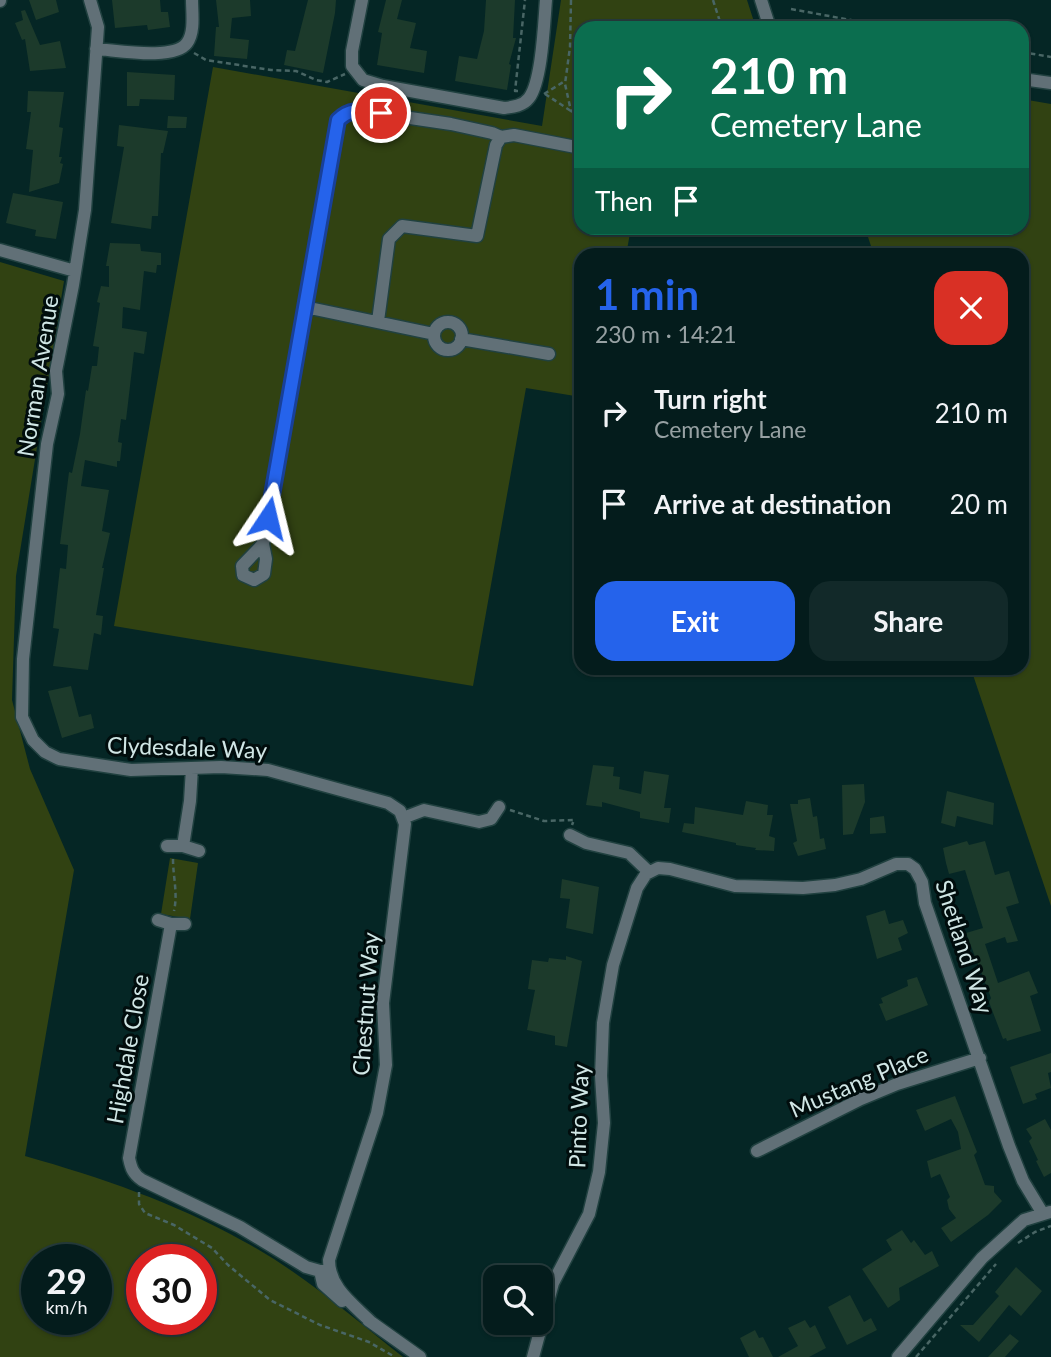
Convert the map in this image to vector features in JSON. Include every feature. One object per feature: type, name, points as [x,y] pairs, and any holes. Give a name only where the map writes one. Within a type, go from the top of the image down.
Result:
[{"type":"street","name":"Norman Avenue","points":[[45,752],[33,740],[22,717],[23,659],[47,444],[58,394],[55,371],[85,210],[98,27],[90,0]]},
{"type":"street","points":[[96,49],[176,52],[187,43],[192,29],[192,0]]},
{"type":"street","points":[[362,0],[352,51],[352,66],[363,80],[504,108],[516,107],[528,100],[533,89],[543,38],[546,0]]},
{"type":"street","points":[[761,0],[768,21]]},
{"type":"street","points":[[1029,80],[1051,83]]},
{"type":"street","points":[[263,544],[338,120],[344,114],[355,110],[492,132],[501,137],[514,135],[574,147]]},
{"type":"street","points":[[378,321],[389,239],[402,226],[477,236],[496,145],[501,137]]},
{"type":"street","points":[[0,250],[75,271]]},
{"type":"street","points":[[305,307],[434,334],[439,326],[453,323],[460,330],[461,340],[549,354]]},
{"type":"street","name":"Clydesdale Way","points":[[45,752],[59,759],[131,770],[221,767],[268,770],[388,803],[400,811],[403,818]]},
{"type":"street","points":[[183,846],[192,768]]},
{"type":"street","points":[[403,818],[424,810],[479,822],[491,819],[499,807]]},
{"type":"street","name":"Chestnut Way","points":[[324,1271],[377,1114],[386,1065],[383,1003],[405,824],[403,818]]},
{"type":"street","points":[[570,835],[586,843],[629,853],[649,872]]},
{"type":"street","points":[[167,846],[183,846],[199,851]]},
{"type":"street","name":"Shetland Way","points":[[649,872],[657,868],[670,869],[735,886],[803,888],[835,885],[896,864],[908,864],[915,869],[922,882],[925,903],[1009,1146],[1023,1181],[1047,1213]]},
{"type":"street","name":"Pinto Way","points":[[533,1357],[553,1283],[589,1214],[599,1172],[604,1122],[601,1076],[603,1023],[616,955],[638,888],[649,872]]},
{"type":"street","points":[[158,920],[185,924]]},
{"type":"street","name":"Highdale Close","points":[[139,1178],[130,1167],[130,1158],[171,924]]},
{"type":"street","name":"Mustang Place","points":[[757,1151],[861,1099],[897,1084],[979,1058]]},
{"type":"street","points":[[139,1178],[206,1209],[306,1267],[324,1271],[342,1294],[372,1322],[420,1357]]},
{"type":"street","points":[[898,1357],[982,1258],[1024,1220],[1047,1213]]},
{"type":"path","points":[[525,0],[515,91],[533,89]]},
{"type":"path","points":[[571,0],[570,47],[565,81],[566,99],[571,111]]},
{"type":"path","points":[[713,0],[720,21]]},
{"type":"path","points":[[791,9],[856,21]]},
{"type":"path","points":[[182,47],[206,60],[296,71],[327,82],[354,69]]},
{"type":"path","points":[[1029,53],[1051,57]]},
{"type":"path","points":[[565,81],[544,94],[574,112]]},
{"type":"path","points":[[499,807],[544,821],[574,820],[570,835]]},
{"type":"path","points":[[171,924],[177,897],[172,877],[174,853],[186,854],[183,846]]},
{"type":"path","points":[[139,1178],[139,1204],[145,1213],[174,1225],[212,1248],[228,1265],[271,1300],[320,1325],[369,1342],[395,1357]]},
{"type":"path","points":[[1015,1246],[1035,1232],[1051,1226]]},
{"type":"path","points":[[916,1357],[997,1262]]},
{"type":"green space","points":[[561,0],[747,0],[754,21],[574,21],[574,235],[630,235],[627,248],[574,248],[574,396],[526,388],[473,686],[114,626],[213,67],[542,126]]},
{"type":"green space","points":[[1029,100],[1051,104],[1051,906],[973,675],[1029,675],[1029,248],[872,248],[867,235],[1029,235]]},
{"type":"green space","points":[[0,262],[64,281],[16,576],[12,700],[30,769],[74,870],[25,1156],[137,1192],[217,1227],[264,1253],[305,1281],[403,1357],[0,1357]]},
{"type":"green space","points":[[170,858],[198,863],[190,919],[161,914]]},
{"type":"building","points":[[29,0],[56,0],[59,12],[36,20]]},
{"type":"building","points":[[112,0],[160,0],[161,12],[168,12],[170,27],[148,30],[147,25],[115,28]]},
{"type":"building","points":[[216,0],[250,0],[251,16],[232,18],[230,38],[249,40],[247,59],[214,56],[216,27],[219,27]]},
{"type":"building","points":[[308,0],[336,0],[323,73],[284,65],[287,50],[295,51]]},
{"type":"building","points":[[386,0],[402,0],[397,19],[416,23],[410,48],[427,51],[424,73],[377,65],[382,33],[378,32]]},
{"type":"building","points":[[486,0],[515,0],[513,38],[516,38],[509,64],[507,90],[455,81],[459,56],[477,59],[484,31]]},
{"type":"building","points":[[25,10],[40,45],[60,41],[66,68],[30,71],[25,39],[22,40],[15,23],[23,20],[21,11]]},
{"type":"building","points":[[127,72],[175,75],[174,100],[140,99],[139,106],[127,106]]},
{"type":"building","points":[[28,91],[64,92],[59,127],[63,128],[59,157],[62,157],[60,163],[63,164],[59,183],[29,192],[33,150],[26,149],[31,112],[27,112]]},
{"type":"building","points":[[168,116],[187,117],[186,128],[167,128]]},
{"type":"building","points":[[119,125],[168,131],[161,153],[158,216],[152,216],[151,229],[111,223],[124,147],[117,146]]},
{"type":"building","points":[[13,193],[63,202],[56,239],[35,236],[36,230],[6,223]]},
{"type":"building","points":[[110,243],[140,244],[141,251],[161,253],[161,265],[157,265],[156,273],[144,271],[140,310],[123,307],[122,328],[147,332],[144,354],[134,352],[126,420],[121,419],[118,442],[122,443],[120,461],[117,461],[117,467],[85,460],[81,486],[109,490],[102,531],[110,533],[96,615],[103,616],[101,635],[94,633],[88,670],[53,666],[59,629],[53,628],[60,568],[66,569],[68,545],[60,544],[69,472],[72,473],[92,366],[97,366],[99,347],[93,346],[100,303],[97,302],[101,286],[109,287],[109,266],[106,266]]},
{"type":"building","points":[[71,686],[79,717],[91,714],[94,728],[62,738],[48,691]]},
{"type":"building","points":[[593,765],[614,767],[613,776],[620,777],[619,789],[641,794],[644,771],[669,775],[664,808],[671,808],[669,823],[640,818],[640,812],[602,802],[602,807],[586,805]]},
{"type":"building","points":[[864,784],[865,802],[853,834],[843,835],[842,785]]},
{"type":"building","points":[[947,791],[994,803],[993,825],[957,816],[955,827],[941,823]]},
{"type":"building","points":[[810,798],[813,817],[817,816],[820,839],[824,838],[826,849],[798,856],[793,843],[797,841],[790,804],[798,804],[798,800]]},
{"type":"building","points":[[746,801],[768,805],[767,815],[773,815],[769,836],[775,838],[774,851],[755,850],[756,848],[736,843],[682,832],[684,823],[694,824],[695,807],[743,815]]},
{"type":"building","points":[[884,816],[886,833],[870,834],[870,818]]},
{"type":"building","points":[[967,841],[969,845],[985,841],[995,875],[1009,871],[1019,903],[1006,907],[1018,941],[1007,943],[1005,937],[985,944],[998,983],[1029,971],[1038,993],[1030,996],[1041,1031],[1007,1041],[1006,1038],[1003,1039],[989,1002],[991,998],[966,933],[983,928],[965,870],[949,874],[943,848]]},
{"type":"building","points":[[562,879],[599,887],[593,934],[566,928],[570,899],[560,898]]},
{"type":"building","points":[[885,910],[889,924],[903,920],[908,933],[898,938],[902,950],[877,959],[866,916]]},
{"type":"building","points":[[566,956],[582,961],[567,1047],[555,1045],[555,1036],[527,1030],[535,990],[528,989],[532,960],[566,960]]},
{"type":"building","points":[[917,977],[928,1005],[886,1021],[879,1004],[883,1003],[881,998],[908,986],[907,980]]},
{"type":"building","points":[[1051,1053],[1051,1072],[1048,1073],[1051,1088],[1035,1094],[1037,1099],[1023,1104],[1010,1067]]},
{"type":"building","points":[[955,1096],[977,1152],[974,1155],[985,1185],[994,1186],[994,1192],[1002,1201],[988,1215],[951,1242],[941,1228],[956,1218],[949,1209],[947,1200],[950,1197],[940,1174],[931,1178],[927,1161],[961,1149],[958,1132],[951,1119],[925,1131],[916,1110]]},
{"type":"building","points":[[1045,1119],[1051,1130],[1051,1173],[1044,1177],[1029,1141],[1032,1138],[1026,1129]]},
{"type":"building","points":[[902,1230],[911,1243],[914,1240],[925,1255],[932,1251],[939,1266],[899,1288],[900,1300],[888,1308],[862,1269],[892,1250],[886,1240]]},
{"type":"building","points":[[1016,1267],[1042,1291],[1021,1316],[1009,1305],[979,1342],[960,1325],[973,1325],[999,1296],[995,1292]]},
{"type":"building","points":[[850,1295],[864,1322],[871,1318],[877,1330],[847,1345],[828,1307]]},
{"type":"building","points":[[805,1320],[810,1328],[815,1325],[826,1348],[809,1357],[778,1357],[798,1346],[788,1328]]},
{"type":"building","points":[[755,1330],[759,1338],[763,1337],[773,1357],[749,1357],[740,1338]]},
{"type":"building","points":[[1010,1334],[1019,1341],[1005,1357],[988,1357]]},
{"type":"route","points":[[268,518],[338,120],[349,111],[355,110],[381,113]]}]
